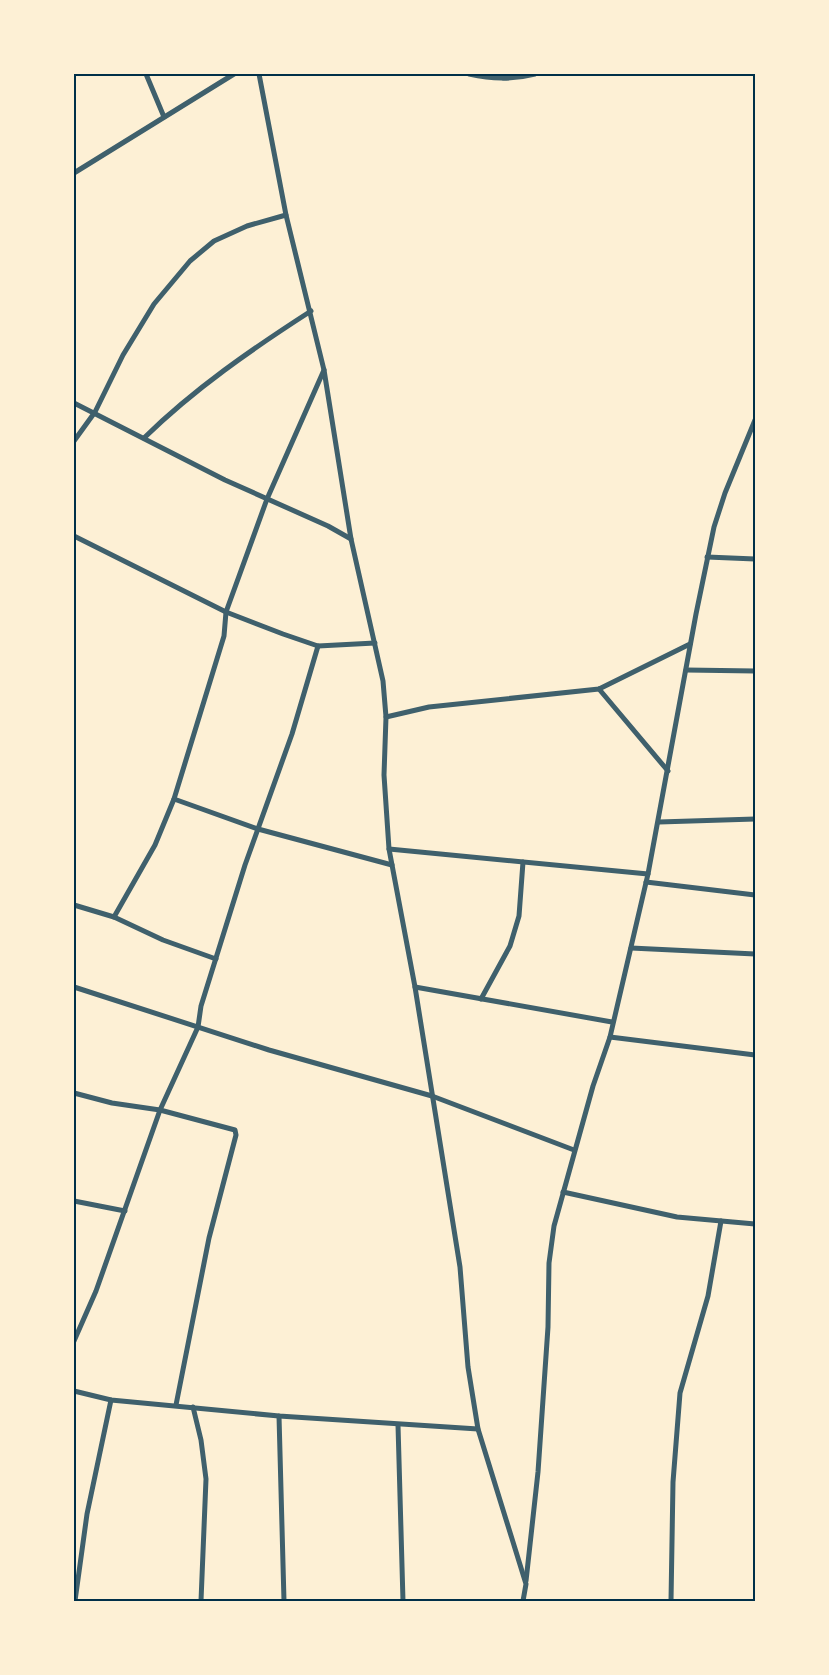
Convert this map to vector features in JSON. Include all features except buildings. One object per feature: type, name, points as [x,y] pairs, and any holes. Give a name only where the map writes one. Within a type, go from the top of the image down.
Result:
[{"type":"street","points":[[146,74],[164,117]]},
{"type":"street","points":[[74,173],[234,74]]},
{"type":"street","points":[[259,74],[286,215],[311,310],[324,370],[351,540],[383,681],[386,717],[384,776],[389,849],[415,987],[460,1267],[466,1348],[478,1429],[526,1584]]},
{"type":"street","points":[[469,74],[492,79],[519,78],[535,74]]},
{"type":"street","points":[[74,440],[95,412],[123,355],[154,304],[190,261],[214,241],[247,226],[286,215]]},
{"type":"street","points":[[144,438],[187,399],[217,376],[311,310]]},
{"type":"street","points":[[114,917],[155,845],[174,798],[224,636],[226,612],[267,499],[324,370]]},
{"type":"street","points":[[74,403],[267,499],[328,526],[351,540]]},
{"type":"street","points":[[524,1601],[538,1472],[548,1327],[549,1263],[554,1226],[574,1150],[610,1037],[648,874],[707,557],[725,493],[755,420]]},
{"type":"street","points":[[74,536],[226,612],[318,646],[375,643]]},
{"type":"street","points":[[707,557],[755,559]]},
{"type":"street","points":[[386,717],[430,707],[599,689],[690,644]]},
{"type":"street","points":[[74,1341],[96,1291],[160,1110],[198,1028],[202,1006],[216,960],[258,829],[292,734],[318,646]]},
{"type":"street","points":[[686,670],[755,671]]},
{"type":"street","points":[[599,689],[668,771]]},
{"type":"street","points":[[174,798],[258,829],[392,865]]},
{"type":"street","points":[[659,822],[755,819]]},
{"type":"street","points":[[389,849],[648,874]]},
{"type":"street","points":[[480,999],[510,946],[519,916],[524,862]]},
{"type":"street","points":[[646,882],[755,895]]},
{"type":"street","points":[[74,905],[114,917],[163,940],[216,960]]},
{"type":"street","points":[[631,948],[755,954]]},
{"type":"street","points":[[74,987],[198,1028],[432,1096],[522,1132],[574,1150]]},
{"type":"street","points":[[415,987],[612,1022]]},
{"type":"street","points":[[610,1037],[755,1055]]},
{"type":"street","points":[[74,1093],[160,1110],[233,1128],[236,1135],[209,1238],[176,1405]]},
{"type":"street","points":[[563,1192],[677,1217],[755,1224]]},
{"type":"street","points":[[74,1201],[125,1211]]},
{"type":"street","points":[[671,1601],[673,1482],[680,1393],[708,1296],[721,1221]]},
{"type":"street","points":[[74,1391],[111,1400],[279,1416],[478,1429]]},
{"type":"street","points":[[74,1601],[87,1514],[111,1400]]},
{"type":"street","points":[[193,1407],[201,1440],[206,1479],[201,1601]]},
{"type":"street","points":[[279,1416],[284,1601]]},
{"type":"street","points":[[398,1425],[403,1601]]}]
